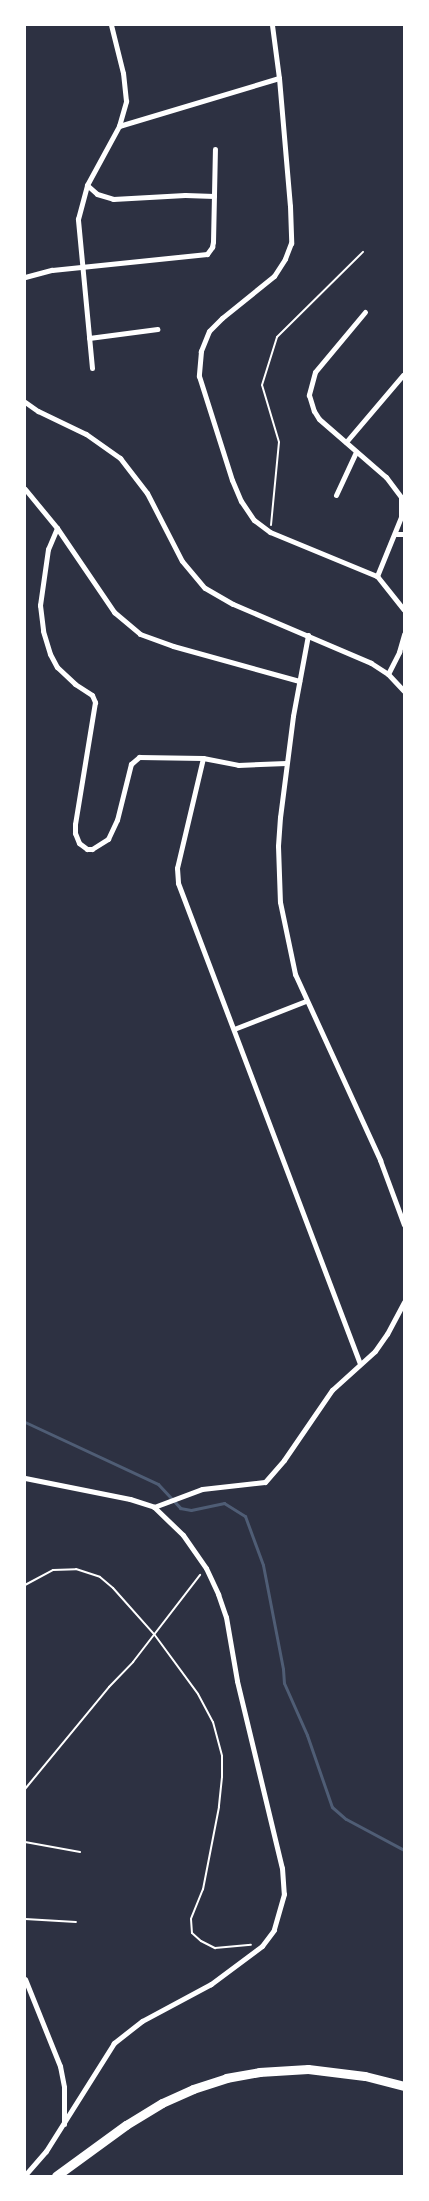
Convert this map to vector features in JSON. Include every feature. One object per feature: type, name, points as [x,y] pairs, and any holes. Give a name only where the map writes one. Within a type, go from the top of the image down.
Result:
[{"type":"main road","points":[[56,2176],[126,2125],[162,2103],[193,2089],[226,2078],[259,2072],[308,2069],[365,2076],[404,2086]]},
{"type":"street","points":[[92,368],[78,219],[87,185],[119,126],[124,112],[126,89],[111,25]]},
{"type":"street","points":[[272,25],[279,78],[292,232],[289,250],[280,268],[268,283],[242,301],[209,331],[203,344],[198,364],[203,393],[236,492],[254,520],[270,532],[377,576],[404,610]]},
{"type":"street","points":[[119,126],[279,78]]},
{"type":"street","points":[[25,277],[52,270],[204,256],[212,247],[215,149]]},
{"type":"street","points":[[87,185],[97,194],[113,199],[185,195],[214,196]]},
{"type":"street","points":[[365,312],[322,362],[310,386],[310,402],[314,411],[328,427],[392,484],[402,496],[402,510],[396,534],[377,576]]},
{"type":"street","points":[[89,338],[158,329]]},
{"type":"street","points":[[346,442],[404,375]]},
{"type":"street","points":[[25,402],[38,411],[86,434],[120,458],[147,493],[182,561],[205,588],[233,604],[371,663],[388,674],[404,691]]},
{"type":"street","points":[[336,495],[356,452]]},
{"type":"street","points":[[25,489],[57,528],[114,612],[140,634],[173,646],[299,681]]},
{"type":"street","points":[[57,528],[48,549],[40,605],[43,631],[50,654],[57,667],[71,681],[92,695],[95,702],[75,824],[76,839],[82,846],[92,849],[108,839],[117,820],[129,769],[134,760],[145,756],[203,758],[238,765],[286,763]]},
{"type":"street","points":[[396,534],[404,534]]},
{"type":"street","points":[[388,674],[399,652],[404,634]]},
{"type":"street","points":[[308,635],[286,763],[278,846],[280,902],[287,944],[306,1001],[380,1160],[404,1225]]},
{"type":"street","points":[[203,758],[182,844],[177,876],[360,1364]]},
{"type":"street","points":[[234,1028],[306,1001]]},
{"type":"street","points":[[154,1507],[202,1489],[265,1482],[284,1460],[332,1390],[375,1351],[388,1334],[404,1302]]},
{"type":"street","points":[[25,1478],[130,1499],[154,1507],[183,1535],[206,1568],[226,1617],[239,1690],[282,1868],[284,1894],[282,1908],[274,1930],[262,1946],[211,1984],[142,2021],[114,2043],[64,2124],[37,2163],[25,2175]]},
{"type":"street","points":[[25,1979],[60,2066],[64,2087],[64,2124]]},
{"type":"path","points":[[270,532],[279,442],[262,385],[277,337],[363,252]]},
{"type":"path","points":[[25,1789],[109,1687],[133,1662],[206,1568]]},
{"type":"path","points":[[25,1585],[54,1570],[76,1569],[100,1577],[113,1588],[154,1634],[198,1694],[213,1722],[222,1756],[219,1807],[203,1889],[191,1919],[192,1933],[201,1941],[215,1948],[242,1944],[262,1946]]},
{"type":"path","points":[[25,1842],[80,1852]]},
{"type":"path","points":[[25,1919],[76,1922]]},
{"type":"waterway","points":[[25,1422],[158,1484],[180,1508],[191,1510],[224,1503],[245,1516],[263,1565],[284,1683],[307,1735],[332,1807],[346,1819],[404,1850]]}]
